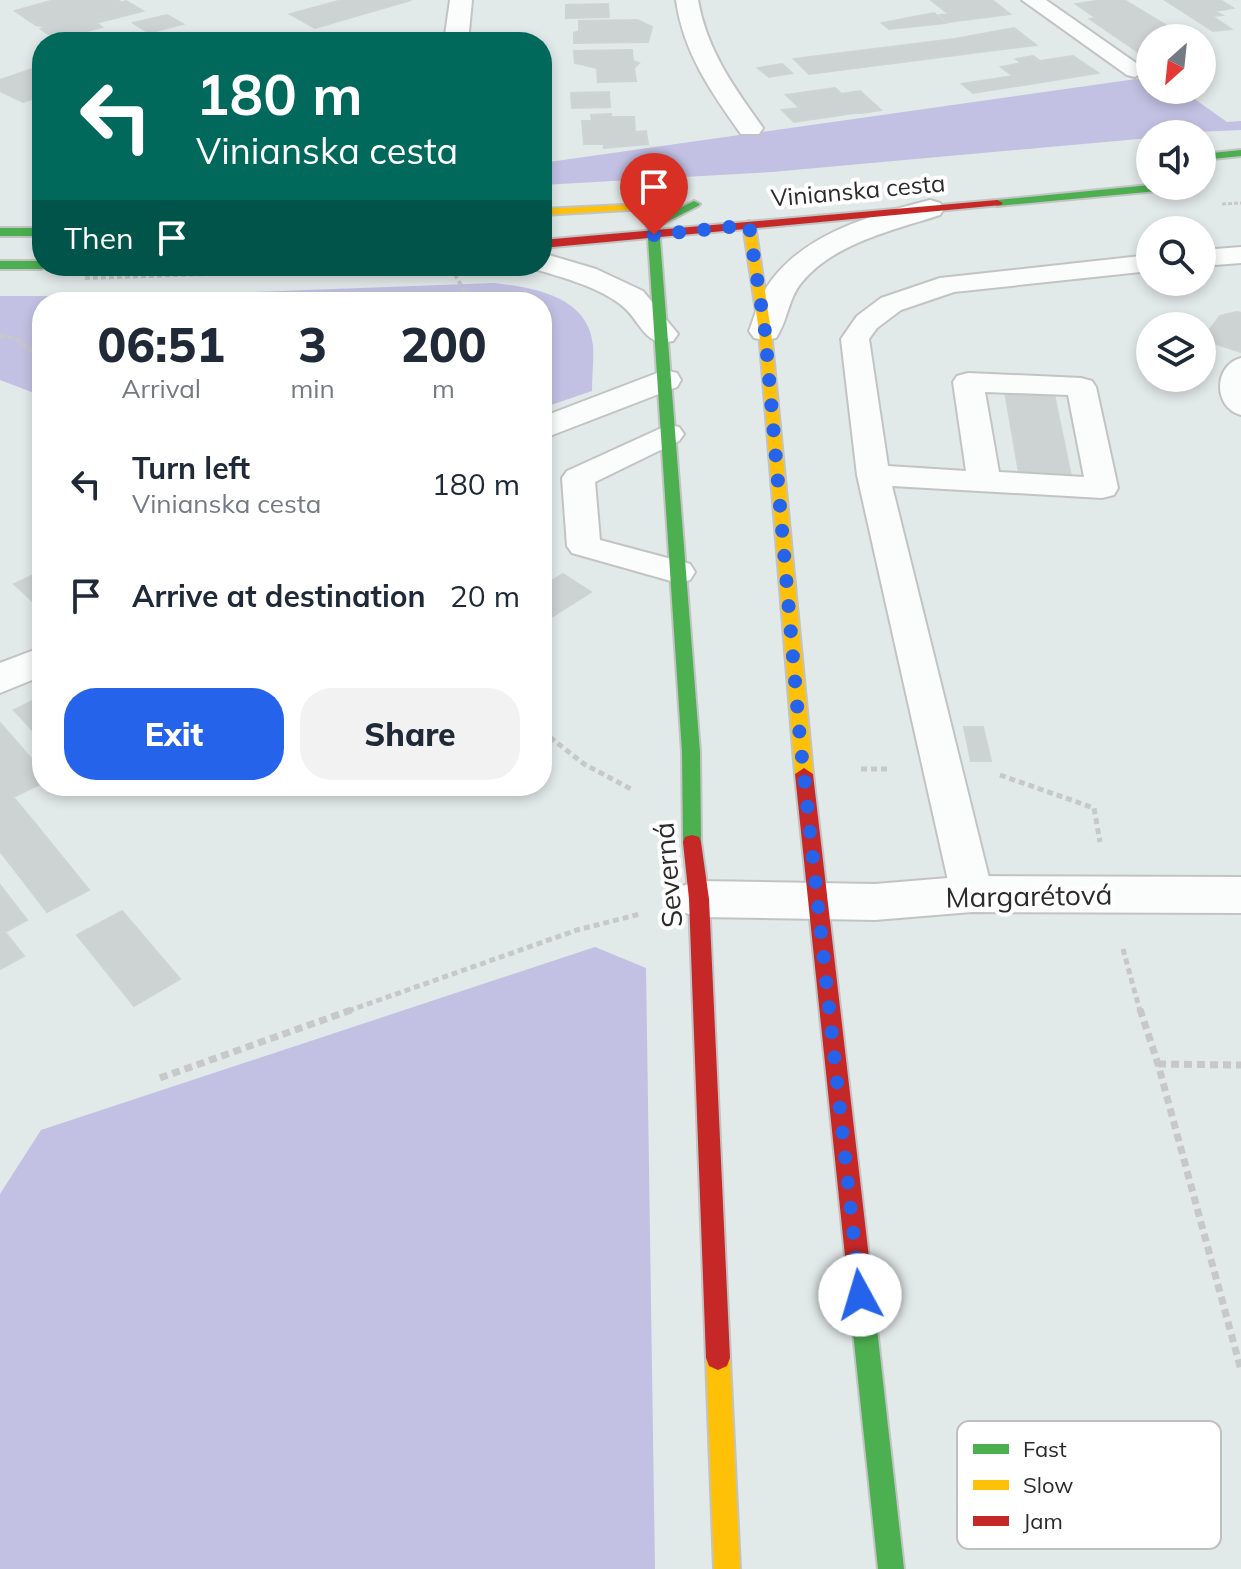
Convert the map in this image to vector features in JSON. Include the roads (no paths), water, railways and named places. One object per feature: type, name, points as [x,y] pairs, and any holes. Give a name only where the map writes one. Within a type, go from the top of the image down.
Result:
[{"type":"street","points":[[457,32],[461,0]]},
{"type":"street","points":[[687,0],[689,27],[707,64],[750,128]]},
{"type":"street","points":[[1216,156],[1241,153]]},
{"type":"street","name":"Vinianska cesta","points":[[552,243],[1136,190]]},
{"type":"street","points":[[654,235],[653,224],[702,203]]},
{"type":"street","points":[[552,211],[702,203],[749,225],[765,331],[816,900],[891,1569]]},
{"type":"street","points":[[765,331],[781,288],[808,261],[851,235],[930,209]]},
{"type":"street","points":[[0,232],[32,232]]},
{"type":"street","name":"Severná","points":[[654,235],[691,752],[690,822],[699,899],[727,1569]]},
{"type":"street","points":[[0,265],[32,265]]},
{"type":"street","points":[[552,265],[585,275],[632,298],[662,334]]},
{"type":"street","points":[[552,425],[665,380]]},
{"type":"street","points":[[0,679],[32,665]]},
{"type":"street","name":"Margarétová","points":[[699,899],[875,902],[972,894],[1241,895]]},
{"type":"lane","points":[[1032,0],[1135,70]]},
{"type":"lane","points":[[1216,257],[1241,255]]},
{"type":"lane","points":[[972,894],[873,475],[855,339],[867,322],[891,304],[950,284],[1136,264]]},
{"type":"lane","points":[[1241,367],[1235,375],[1237,402],[1241,406]]},
{"type":"lane","points":[[873,475],[984,482],[1102,488],[1081,387],[968,382],[984,482]]},
{"type":"lane","points":[[668,434],[578,478],[584,546],[678,572]]}]
